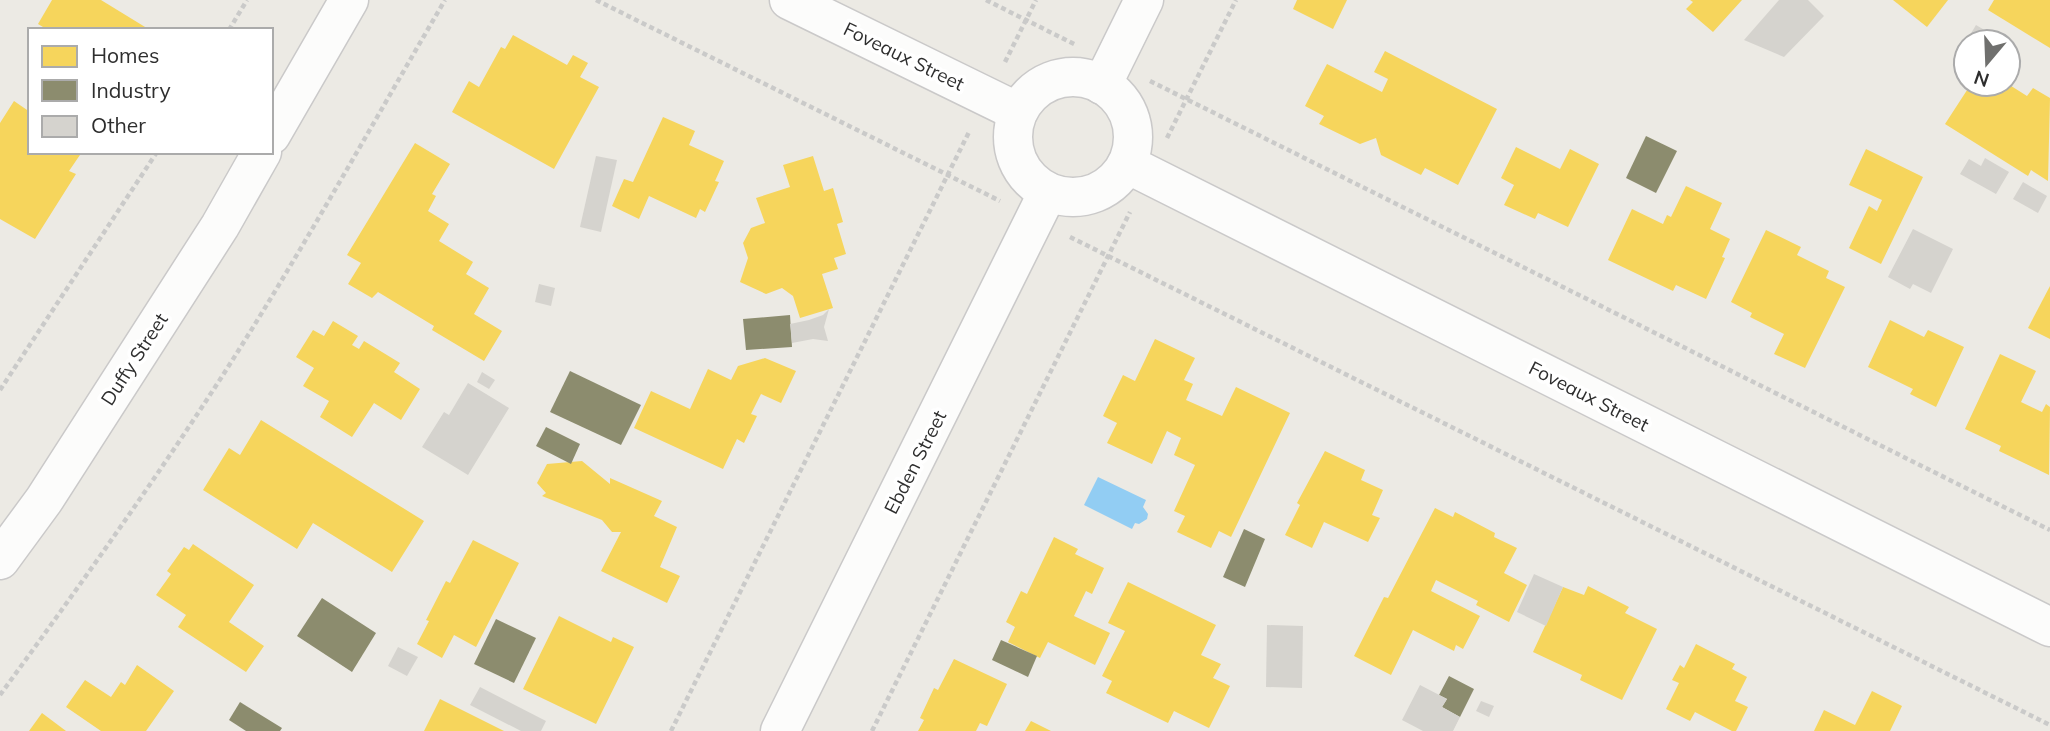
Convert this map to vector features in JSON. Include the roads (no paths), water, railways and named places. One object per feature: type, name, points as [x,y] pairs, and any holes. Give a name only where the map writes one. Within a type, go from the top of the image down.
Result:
[{"type":"street","points":[[273,132],[349,0]]},
{"type":"street","name":"Foveaux Street","points":[[789,0],[1018,112]]},
{"type":"street","points":[[1102,85],[1144,0]]},
{"type":"street","points":[[1064,78],[1083,78],[1102,85],[1117,96],[1127,111],[1133,129],[1133,147],[1127,164],[1119,177],[1094,194],[1071,197],[1048,192],[1033,181],[1021,167],[1014,149],[1013,130],[1018,112],[1029,96],[1045,84],[1064,78]]},
{"type":"street","name":"Duffy Street","points":[[0,560],[44,500],[219,226],[260,154]]},
{"type":"street","name":"Foveaux Street","points":[[1127,164],[2050,627]]},
{"type":"street","name":"Ebden Street","points":[[780,731],[1048,192]]},
{"type":"water","points":[[1098,477],[1146,500],[1143,507],[1148,514],[1147,519],[1139,524],[1135,523],[1132,529],[1084,505]]}]
